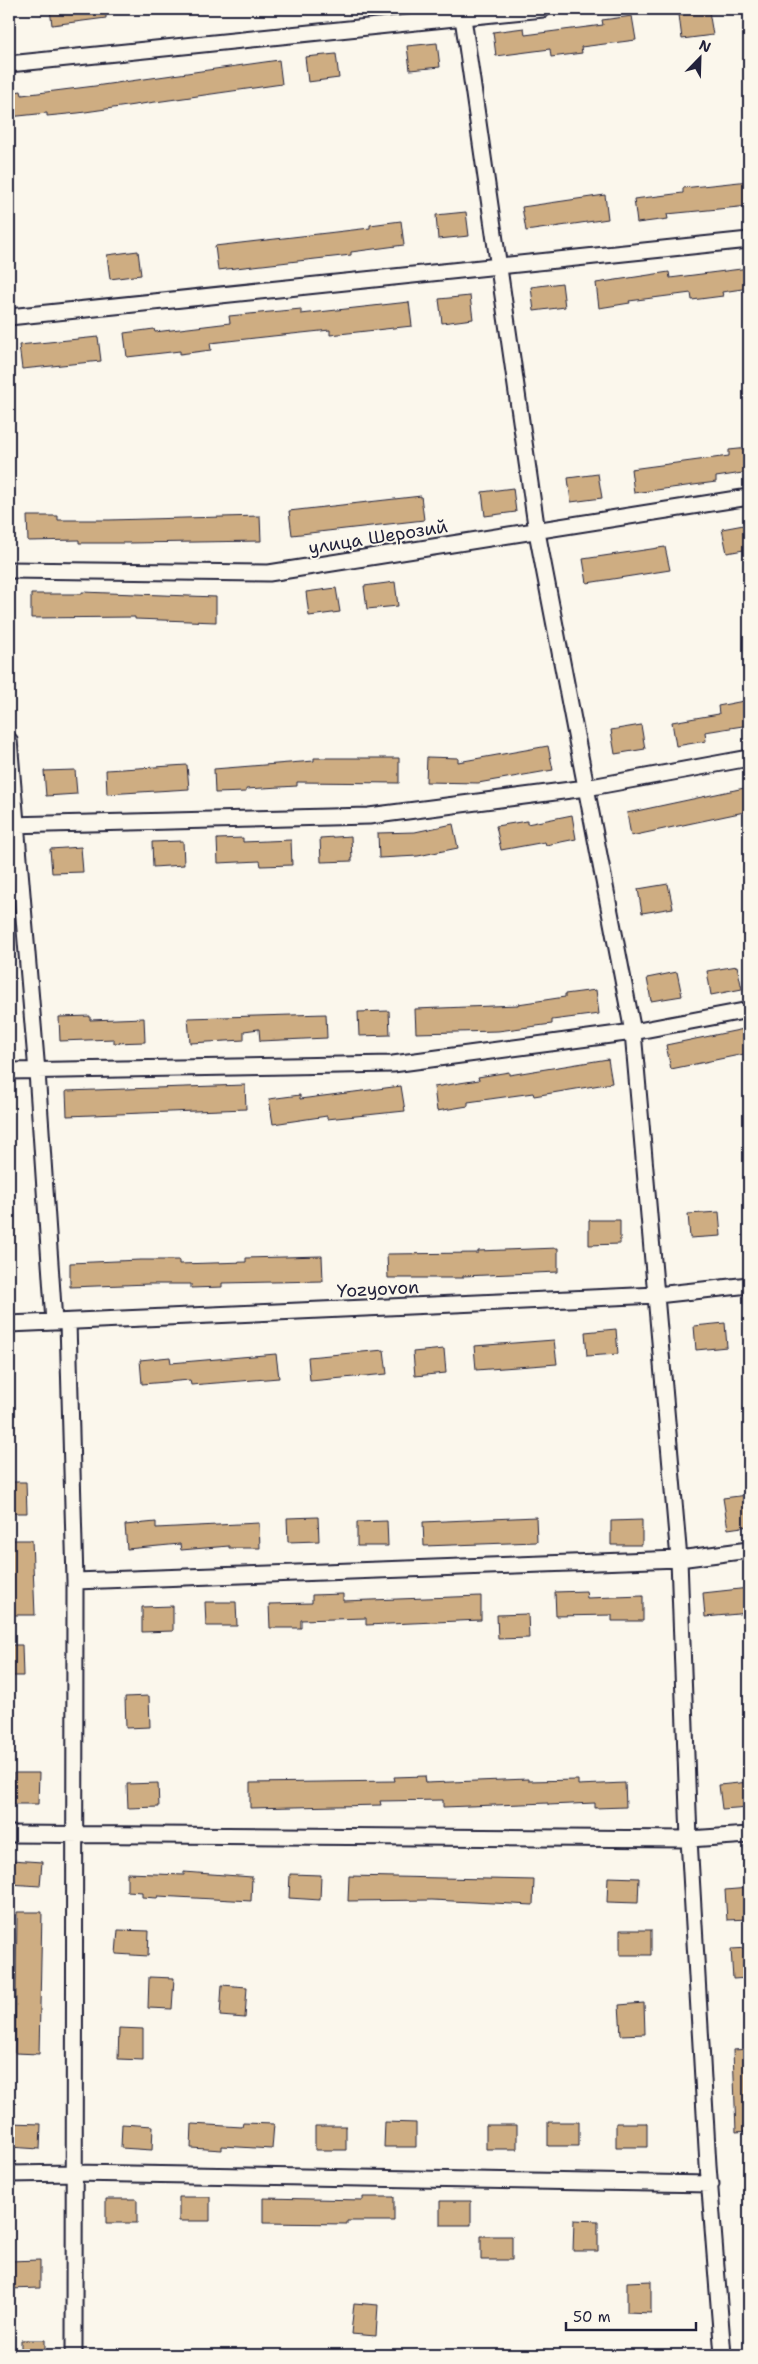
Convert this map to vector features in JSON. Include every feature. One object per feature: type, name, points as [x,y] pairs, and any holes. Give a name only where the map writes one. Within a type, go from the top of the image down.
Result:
[{"type":"street","points":[[9,64],[543,9]]},
{"type":"street","points":[[462,18],[537,532],[632,1032],[679,1559],[689,1839],[723,2355]]},
{"type":"street","points":[[9,317],[749,240]]},
{"type":"street","name":"улица Шерозий","points":[[9,570],[269,573],[749,497]]},
{"type":"street","points":[[9,740],[12,825],[61,1322],[75,1580],[74,2355]]},
{"type":"street","points":[[12,825],[369,816],[586,788],[749,758]]},
{"type":"street","points":[[9,1071],[393,1064],[632,1032],[749,1010]]},
{"type":"street","name":"Yozyovon","points":[[9,1324],[656,1295],[749,1285]]},
{"type":"street","points":[[75,1580],[679,1559],[749,1550]]},
{"type":"street","points":[[9,1834],[74,1836],[689,1839],[749,1835]]},
{"type":"street","points":[[9,2174],[74,2173],[711,2184]]},
{"type":"building","points":[[50,9],[106,9],[106,18],[52,25]]},
{"type":"building","points":[[709,11],[713,35],[682,39],[679,15]]},
{"type":"building","points":[[632,16],[636,40],[581,47],[582,53],[551,57],[550,49],[496,56],[493,32],[524,28],[525,35],[603,25],[602,20]]},
{"type":"building","points":[[437,43],[440,67],[410,70],[407,46]]},
{"type":"building","points":[[336,54],[339,78],[308,82],[305,57]]},
{"type":"building","points":[[279,60],[282,84],[78,113],[47,116],[47,113],[9,117],[9,93],[21,91],[22,95]]},
{"type":"building","points":[[749,181],[749,206],[667,214],[668,219],[637,223],[634,199],[683,193],[683,188]]},
{"type":"building","points":[[605,195],[608,219],[526,231],[522,207]]},
{"type":"building","points":[[466,212],[469,236],[438,239],[436,215]]},
{"type":"building","points":[[401,221],[404,245],[351,252],[351,255],[218,270],[215,246],[370,228],[370,225]]},
{"type":"building","points":[[138,251],[141,275],[110,279],[107,255]]},
{"type":"building","points":[[749,268],[749,288],[722,292],[723,296],[692,300],[691,293],[629,301],[630,303],[599,308],[596,283],[669,272],[670,278]]},
{"type":"building","points":[[562,283],[565,307],[534,311],[531,287]]},
{"type":"building","points":[[470,296],[473,319],[442,323],[439,299]]},
{"type":"building","points":[[409,302],[412,326],[330,335],[330,330],[273,336],[210,343],[211,350],[180,354],[180,351],[127,357],[124,333],[154,329],[155,332],[230,323],[229,316],[301,309],[301,314]]},
{"type":"building","points":[[98,337],[101,361],[22,369],[19,345]]},
{"type":"building","points":[[749,448],[749,472],[716,477],[716,482],[634,493],[631,469],[729,456],[729,450]]},
{"type":"building","points":[[598,474],[602,498],[571,502],[568,478]]},
{"type":"building","points":[[513,488],[516,512],[485,516],[482,492]]},
{"type":"building","points":[[421,496],[424,520],[292,535],[289,511]]},
{"type":"building","points":[[27,516],[58,516],[58,520],[109,520],[260,516],[261,541],[79,543],[79,540],[28,541]]},
{"type":"building","points":[[749,524],[749,549],[727,553],[722,529]]},
{"type":"building","points":[[665,547],[670,570],[587,583],[583,559]]},
{"type":"building","points":[[395,582],[398,606],[367,609],[364,586]]},
{"type":"building","points":[[336,588],[340,612],[309,616],[306,592]]},
{"type":"building","points":[[82,592],[216,597],[216,622],[135,619],[135,617],[31,618],[31,594],[82,594]]},
{"type":"building","points":[[749,700],[749,725],[705,732],[706,741],[676,746],[672,722],[719,714],[718,706]]},
{"type":"building","points":[[641,725],[645,749],[615,754],[611,730]]},
{"type":"building","points":[[548,746],[553,770],[478,783],[426,782],[427,757],[458,758],[458,762]]},
{"type":"building","points":[[314,758],[399,758],[399,783],[297,782],[297,786],[246,789],[246,792],[215,793],[214,769],[314,761]]},
{"type":"building","points":[[187,765],[189,789],[107,794],[106,770]]},
{"type":"building","points":[[75,770],[77,794],[46,796],[44,771]]},
{"type":"building","points":[[749,787],[749,811],[631,836],[627,813]]},
{"type":"building","points":[[572,815],[576,839],[546,845],[545,842],[501,850],[496,826],[527,821],[527,824]]},
{"type":"building","points":[[453,824],[458,848],[418,856],[379,858],[378,833],[415,832]]},
{"type":"building","points":[[351,836],[352,861],[321,862],[320,838]]},
{"type":"building","points":[[243,838],[243,842],[291,840],[292,865],[261,866],[260,861],[218,863],[217,839]]},
{"type":"building","points":[[183,841],[184,865],[153,867],[152,842]]},
{"type":"building","points":[[81,847],[83,872],[52,873],[50,849]]},
{"type":"building","points":[[668,884],[673,908],[642,913],[638,889]]},
{"type":"building","points":[[737,966],[742,989],[711,995],[707,971]]},
{"type":"building","points":[[677,972],[682,996],[651,1001],[647,978]]},
{"type":"building","points":[[596,990],[599,1014],[552,1020],[552,1024],[498,1031],[416,1033],[415,1009],[518,1005],[565,997],[565,994]]},
{"type":"building","points":[[389,1011],[390,1035],[359,1036],[358,1012]]},
{"type":"building","points":[[326,1014],[327,1038],[260,1041],[259,1029],[244,1031],[244,1040],[190,1043],[188,1018]]},
{"type":"building","points":[[90,1016],[90,1020],[144,1018],[145,1042],[114,1043],[114,1039],[60,1041],[59,1017]]},
{"type":"building","points":[[749,1028],[749,1053],[671,1069],[666,1045]]},
{"type":"building","points":[[608,1059],[612,1083],[534,1096],[533,1093],[468,1102],[468,1106],[437,1111],[434,1087],[479,1080],[478,1077],[509,1072],[509,1075]]},
{"type":"building","points":[[245,1085],[246,1109],[67,1116],[66,1091]]},
{"type":"building","points":[[401,1086],[405,1111],[327,1119],[327,1116],[273,1124],[269,1099],[300,1095],[300,1099]]},
{"type":"building","points":[[719,1212],[721,1236],[690,1238],[688,1214]]},
{"type":"building","points":[[589,1220],[620,1220],[620,1244],[589,1245]]},
{"type":"building","points":[[558,1248],[558,1272],[463,1276],[463,1278],[388,1278],[387,1254],[478,1253],[478,1251]]},
{"type":"building","points":[[322,1256],[323,1281],[222,1283],[222,1287],[191,1288],[191,1284],[70,1287],[70,1263],[179,1260],[179,1264],[246,1262],[246,1258]]},
{"type":"building","points":[[725,1323],[727,1347],[696,1350],[694,1326]]},
{"type":"building","points":[[616,1329],[618,1354],[587,1356],[585,1332]]},
{"type":"building","points":[[554,1340],[557,1364],[476,1370],[474,1346]]},
{"type":"building","points":[[444,1349],[446,1373],[415,1376],[413,1352]]},
{"type":"building","points":[[384,1350],[387,1374],[310,1381],[308,1357]]},
{"type":"building","points":[[276,1354],[279,1378],[191,1385],[190,1380],[142,1384],[140,1360],[170,1357],[171,1363]]},
{"type":"building","points":[[9,1482],[26,1482],[27,1513],[9,1513]]},
{"type":"building","points":[[748,1495],[749,1526],[728,1529],[723,1498]]},
{"type":"building","points":[[318,1517],[319,1541],[288,1542],[287,1518]]},
{"type":"building","points":[[536,1517],[537,1542],[424,1546],[423,1522]]},
{"type":"building","points":[[642,1520],[642,1545],[611,1545],[611,1521]]},
{"type":"building","points":[[387,1521],[388,1546],[357,1546],[357,1522]]},
{"type":"building","points":[[156,1522],[156,1528],[259,1523],[260,1548],[229,1548],[229,1546],[181,1550],[180,1544],[127,1549],[125,1525]]},
{"type":"building","points":[[9,1540],[32,1540],[35,1615],[11,1615]]},
{"type":"building","points":[[749,1588],[749,1613],[705,1617],[703,1593]]},
{"type":"building","points":[[586,1591],[587,1598],[643,1596],[643,1621],[612,1621],[612,1615],[556,1616],[555,1592]]},
{"type":"building","points":[[343,1594],[343,1601],[481,1596],[481,1620],[366,1625],[366,1618],[301,1620],[301,1628],[270,1628],[269,1604],[312,1603],[312,1595]]},
{"type":"building","points":[[205,1602],[236,1602],[237,1626],[206,1626]]},
{"type":"building","points":[[173,1606],[173,1631],[142,1632],[142,1607]]},
{"type":"building","points":[[528,1614],[529,1638],[498,1639],[497,1615]]},
{"type":"building","points":[[9,1645],[22,1645],[23,1676],[9,1676]]},
{"type":"building","points":[[149,1696],[150,1727],[126,1728],[125,1697]]},
{"type":"building","points":[[14,1773],[39,1773],[38,1804],[14,1804]]},
{"type":"building","points":[[425,1776],[426,1783],[528,1779],[528,1781],[578,1780],[578,1785],[625,1783],[626,1807],[595,1808],[595,1803],[548,1805],[548,1803],[443,1807],[443,1800],[380,1801],[381,1805],[250,1808],[250,1783],[395,1781],[394,1777]]},
{"type":"building","points":[[749,1782],[749,1807],[722,1809],[719,1785]]},
{"type":"building","points":[[158,1783],[159,1807],[128,1808],[127,1784]]},
{"type":"building","points":[[11,1860],[42,1862],[40,1886],[9,1884]]},
{"type":"building","points":[[184,1872],[252,1877],[251,1901],[158,1896],[157,1898],[142,1897],[142,1892],[127,1891],[127,1873],[184,1875]]},
{"type":"building","points":[[290,1874],[321,1875],[320,1900],[289,1898]]},
{"type":"building","points":[[349,1876],[534,1880],[533,1905],[432,1900],[348,1901]]},
{"type":"building","points":[[608,1877],[639,1878],[638,1903],[607,1902]]},
{"type":"building","points":[[749,1888],[749,1919],[727,1920],[725,1890]]},
{"type":"building","points":[[17,1912],[42,1912],[39,2054],[15,2053]]},
{"type":"building","points":[[118,1930],[149,1931],[148,1956],[116,1954]]},
{"type":"building","points":[[620,1930],[651,1930],[651,1955],[620,1955]]},
{"type":"building","points":[[749,1948],[749,1978],[733,1979],[731,1949]]},
{"type":"building","points":[[149,1977],[174,1978],[172,2009],[148,2008]]},
{"type":"building","points":[[222,1985],[247,1987],[245,2018],[220,2016]]},
{"type":"building","points":[[644,2003],[645,2034],[621,2035],[619,2005]]},
{"type":"building","points":[[119,2028],[143,2029],[143,2060],[118,2059]]},
{"type":"building","points":[[749,2049],[749,2131],[736,2132],[733,2050]]},
{"type":"building","points":[[385,2122],[416,2123],[416,2147],[384,2147]]},
{"type":"building","points":[[548,2122],[579,2122],[579,2146],[548,2146]]},
{"type":"building","points":[[10,2123],[41,2124],[40,2149],[9,2147]]},
{"type":"building","points":[[243,2123],[274,2124],[272,2149],[222,2146],[222,2150],[191,2148],[192,2124],[242,2127]]},
{"type":"building","points":[[616,2123],[647,2123],[647,2147],[616,2147]]},
{"type":"building","points":[[122,2124],[153,2126],[152,2150],[121,2148]]},
{"type":"building","points":[[486,2125],[517,2125],[517,2149],[486,2149]]},
{"type":"building","points":[[315,2126],[346,2126],[346,2150],[315,2150]]},
{"type":"building","points":[[179,2197],[210,2197],[210,2221],[179,2221]]},
{"type":"building","points":[[363,2197],[394,2197],[394,2221],[347,2221],[347,2224],[263,2223],[263,2198],[363,2200]]},
{"type":"building","points":[[106,2199],[137,2199],[137,2223],[106,2223]]},
{"type":"building","points":[[440,2201],[471,2201],[471,2225],[440,2225]]},
{"type":"building","points":[[574,2220],[598,2221],[598,2251],[573,2251]]},
{"type":"building","points":[[481,2236],[512,2236],[512,2260],[481,2260]]},
{"type":"building","points":[[40,2260],[40,2288],[9,2289],[9,2261]]},
{"type":"building","points":[[651,2281],[651,2313],[627,2312],[627,2282]]},
{"type":"building","points":[[354,2303],[378,2305],[376,2336],[351,2334]]},
{"type":"building","points":[[21,2340],[45,2340],[45,2355],[21,2355]]}]
